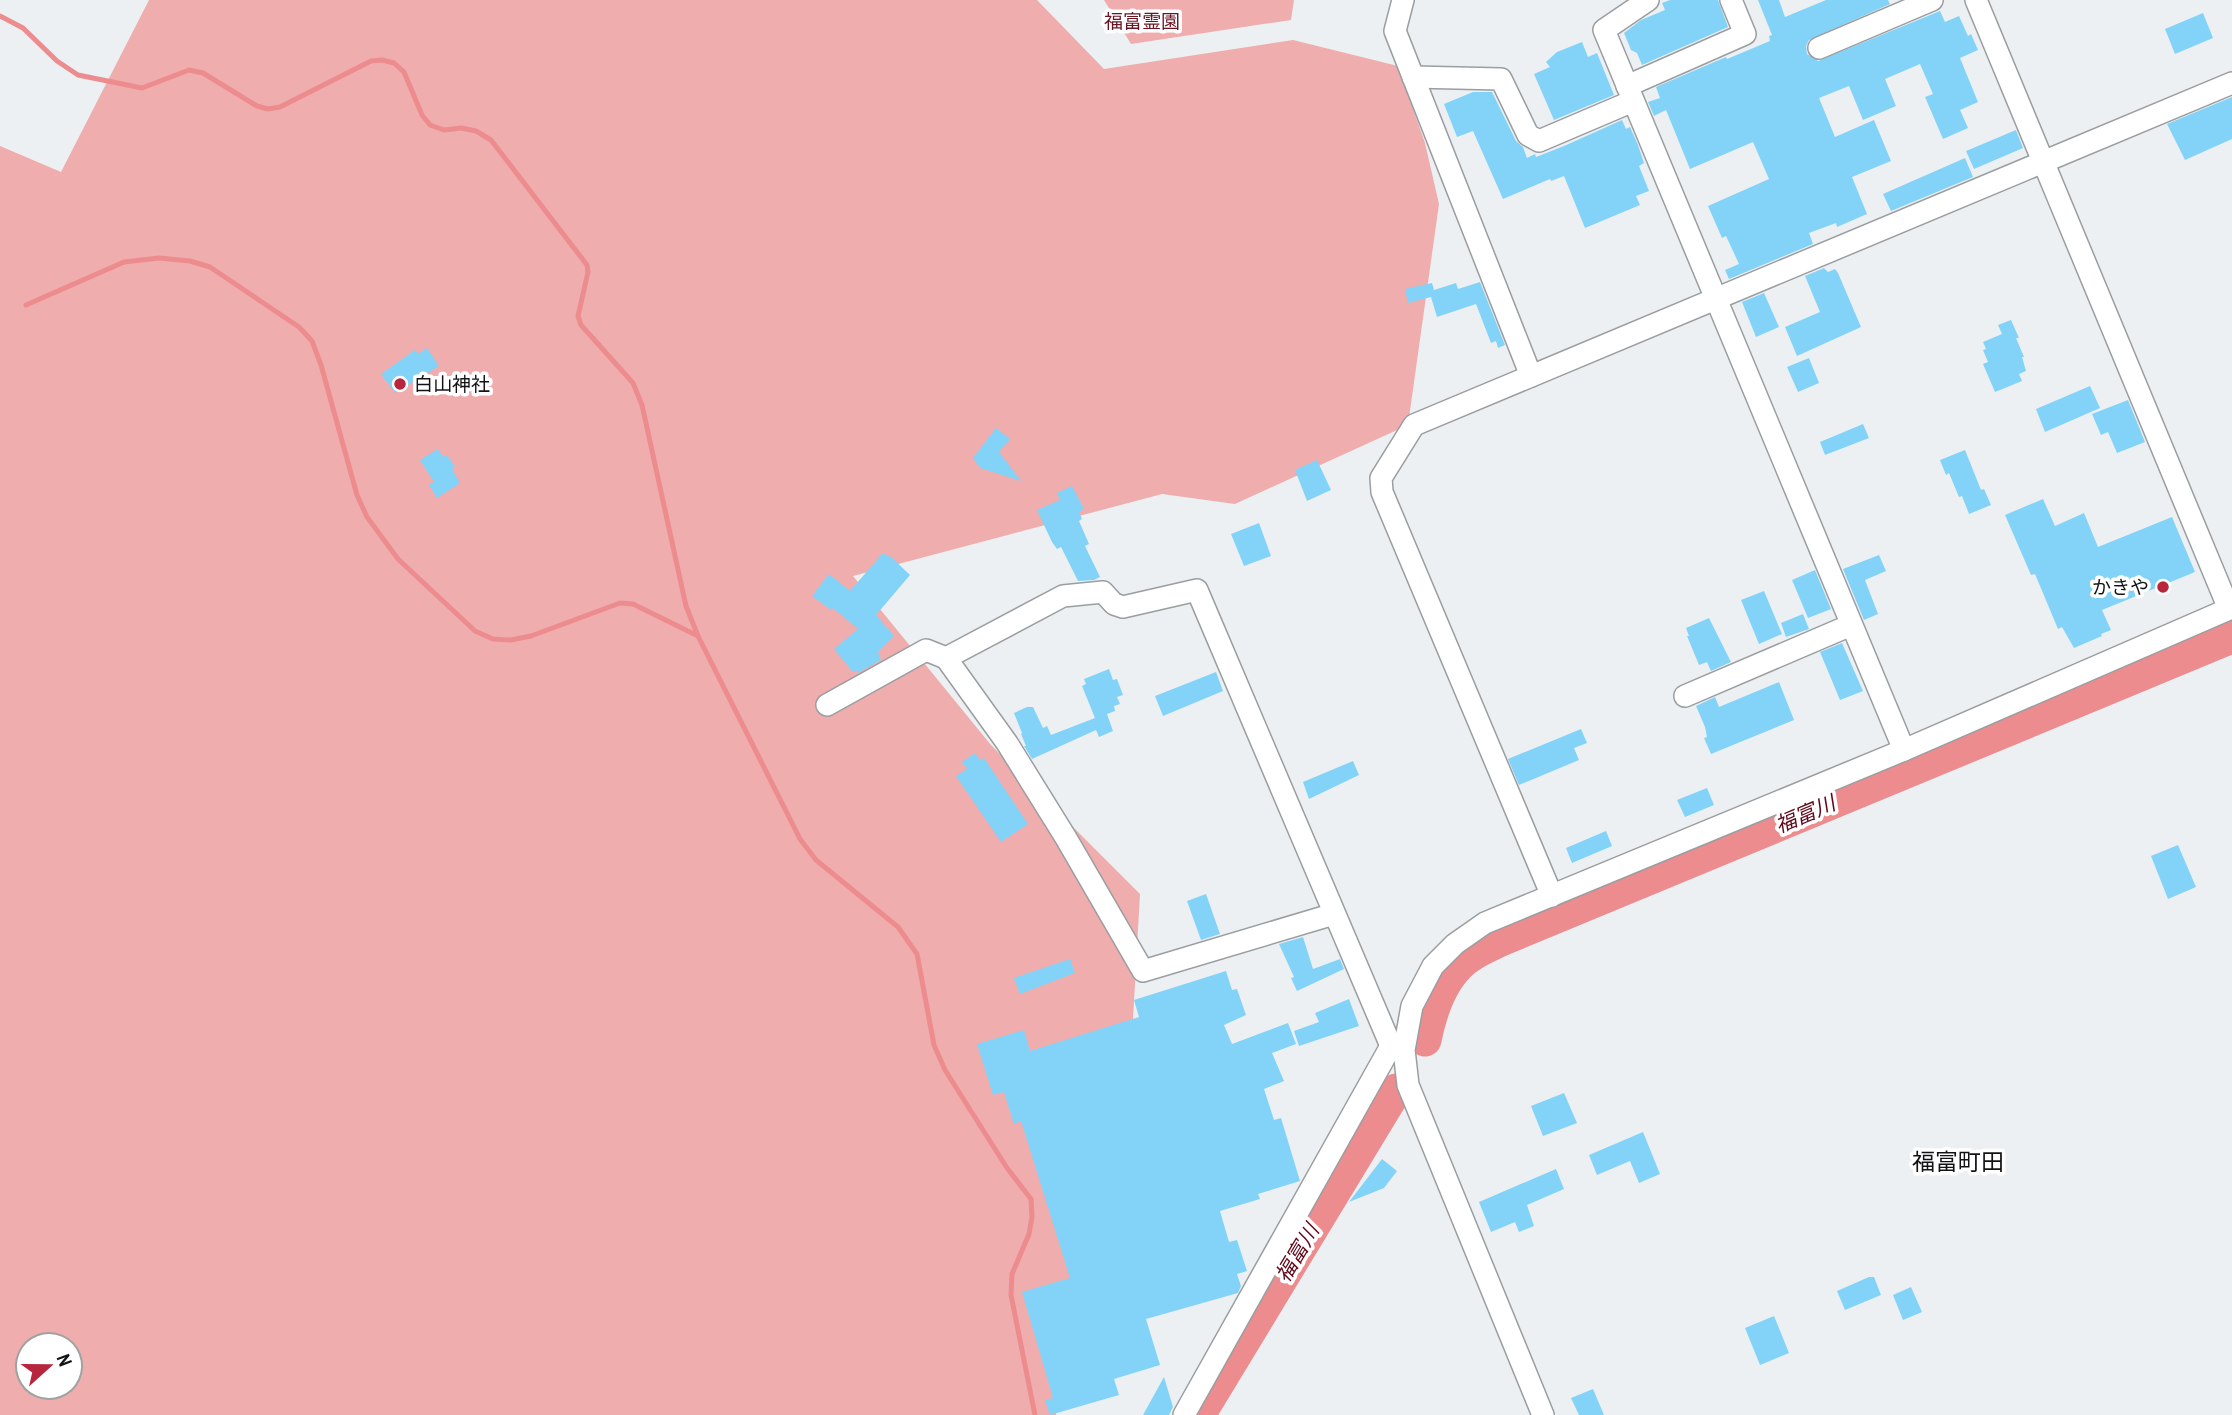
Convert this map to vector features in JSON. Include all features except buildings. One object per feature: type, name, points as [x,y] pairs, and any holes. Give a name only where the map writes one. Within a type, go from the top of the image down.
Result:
[{"type":"street","points":[[1403,0],[1395,30],[1531,376]]},
{"type":"street","points":[[1648,0],[1604,30],[1904,750]]},
{"type":"street","points":[[1413,77],[1501,79],[1528,135],[1539,141],[1745,34],[1731,0]]},
{"type":"street","points":[[1819,48],[1932,0]]},
{"type":"street","points":[[1184,1415],[1398,1048],[1412,1006],[1433,966],[1455,944],[1485,923],[2231,611],[1976,0]]},
{"type":"street","points":[[1552,895],[1382,492],[1381,478],[1414,425],[2232,83]]},
{"type":"street","points":[[946,658],[1063,596],[1103,592],[1114,604],[1123,607],[1198,590],[1334,914],[1398,1048],[1408,1086],[1543,1415]]},
{"type":"street","points":[[1685,696],[1852,625]]},
{"type":"street","points":[[827,705],[926,650],[946,658],[1007,743],[1143,971],[1334,914]]},
{"type":"green space","points":[[149,0],[1037,0],[1104,69],[1293,40],[1398,66],[1425,143],[1439,204],[1408,425],[1235,504],[1162,494],[853,576],[991,745],[1140,894],[1129,1091],[1061,1371],[1056,1415],[0,1415],[0,146],[61,172]]},
{"type":"green space","name":"福富霊園","points":[[1104,0],[1294,0],[1291,20],[1131,44]]},
{"type":"waterway","points":[[0,16],[23,28],[57,61],[78,75],[142,88],[189,70],[203,73],[257,106],[268,109],[280,107],[371,61],[394,63],[404,72],[422,115],[430,125],[444,130],[461,128],[476,131],[491,140],[587,265],[588,272],[578,316],[581,325],[633,383],[642,405],[686,606],[698,636]]},
{"type":"waterway","points":[[26,305],[124,262],[159,258],[190,261],[210,267],[299,327],[312,341],[357,495],[367,517],[398,559],[475,631],[493,639],[511,640],[531,636],[620,603],[633,604],[698,636],[800,839],[816,860],[898,927],[917,954],[934,1045],[945,1070],[1007,1168],[1031,1199],[1029,1234],[1012,1274],[1011,1295],[1035,1415]]},
{"type":"waterway","name":"福富川","points":[[1425,1040],[1435,1004],[1446,981],[1462,962],[1482,949],[2232,637]]},
{"type":"waterway","name":"福富川","points":[[1199,1415],[1396,1090]]},
{"type":"place","name":"白山神社","points":[[400,384]]},
{"type":"place","name":"かきや","points":[[2163,587]]},
{"type":"district","name":"福富町田","points":[[1958,1161]]}]
